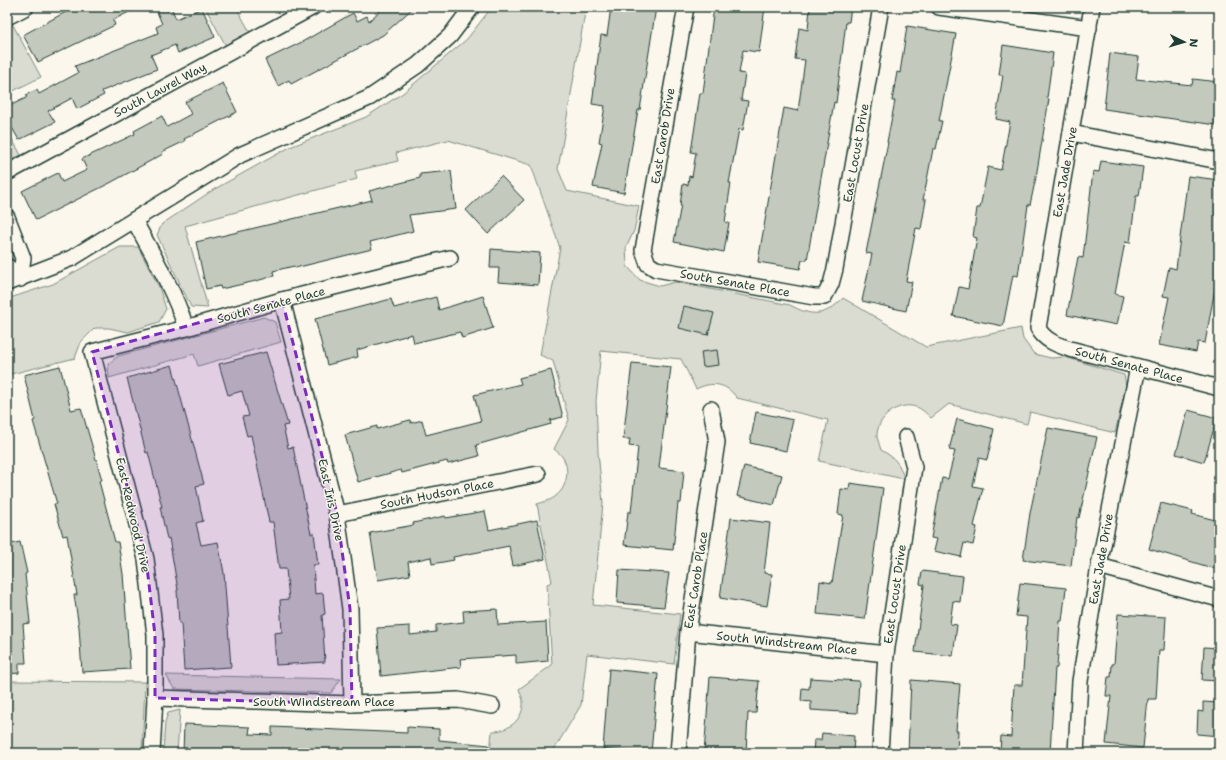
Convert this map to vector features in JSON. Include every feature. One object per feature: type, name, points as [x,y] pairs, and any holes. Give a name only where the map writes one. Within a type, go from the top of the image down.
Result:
[{"type":"street","points":[[7,17],[26,7]]},
{"type":"street","name":"South Laurel Way","points":[[7,173],[313,7]]},
{"type":"street","points":[[14,281],[72,258],[240,155],[369,98],[418,65],[450,36],[472,7]]},
{"type":"street","name":"East Carob Drive","points":[[648,264],[643,250],[686,7]]},
{"type":"street","name":"East Locust Drive","points":[[824,297],[831,284],[835,269],[881,7]]},
{"type":"street","points":[[939,7],[1089,28]]},
{"type":"street","name":"East Jade Drive","points":[[1041,335],[1037,321],[1092,7]]},
{"type":"street","points":[[1071,133],[1219,161]]},
{"type":"street","points":[[7,217],[23,258],[14,281]]},
{"type":"street","points":[[134,220],[164,276],[181,313],[186,328]]},
{"type":"street","name":"South Senate Place","points":[[92,352],[186,328],[282,300],[450,258]]},
{"type":"street","name":"South Senate Place","points":[[648,264],[656,269],[824,297]]},
{"type":"street","points":[[7,266],[14,281]]},
{"type":"street","name":"East Iris Drive","points":[[282,300],[337,514],[350,609],[352,704]]},
{"type":"street","name":"South Senate Place","points":[[1041,335],[1056,344],[1070,349],[1219,388]]},
{"type":"street","name":"East Redwood Drive","points":[[92,352],[146,559],[155,636],[155,698],[152,753]]},
{"type":"street","name":"East Jade Drive","points":[[1076,753],[1080,680],[1099,566],[1138,367]]},
{"type":"street","name":"East Carob Place","points":[[678,753],[688,632],[717,442],[711,409]]},
{"type":"street","name":"East Locust Drive","points":[[880,753],[886,654],[914,467],[906,437]]},
{"type":"street","name":"South Hudson Place","points":[[337,514],[538,474]]},
{"type":"street","points":[[1099,566],[1219,599]]},
{"type":"street","name":"South Windstream Place","points":[[688,632],[886,654]]},
{"type":"street","name":"South Windstream Place","points":[[155,698],[352,704],[458,700],[492,706]]},
{"type":"highlighted area","points":[[282,300],[337,514],[350,609],[352,704],[155,698],[155,635],[146,559],[92,352]]},
{"type":"shaded area","points":[[205,7],[236,7],[250,32],[226,46]]},
{"type":"shaded area","points":[[492,7],[586,7],[558,169],[567,191],[639,206],[634,231],[626,248],[627,266],[640,280],[660,286],[675,282],[790,305],[805,312],[812,313],[824,312],[843,298],[926,347],[1021,328],[1023,339],[1034,354],[1051,358],[1065,357],[1124,375],[1126,386],[1115,433],[1030,412],[1027,424],[949,404],[931,418],[924,411],[918,408],[902,406],[889,413],[884,418],[880,423],[877,437],[881,450],[896,462],[901,469],[904,479],[819,461],[828,420],[737,398],[723,386],[713,384],[696,389],[681,359],[601,351],[596,401],[598,452],[603,503],[593,605],[680,614],[674,664],[587,654],[581,705],[552,753],[490,753],[492,731],[498,731],[509,727],[521,714],[523,699],[519,689],[552,665],[547,584],[552,582],[537,504],[548,501],[560,492],[565,483],[567,472],[563,458],[554,449],[569,420],[553,361],[540,355],[560,248],[531,165],[448,140],[396,153],[398,161],[355,171],[357,179],[185,226],[208,308],[191,307],[157,235],[162,224],[213,190],[290,147],[366,117],[403,93],[467,39]]},
{"type":"shaded area","points":[[13,25],[41,77],[7,94],[7,27]]},
{"type":"shaded area","points":[[7,130],[21,155],[7,162]]},
{"type":"shaded area","points":[[120,247],[138,247],[159,287],[166,309],[159,322],[128,332],[109,328],[95,328],[81,342],[75,358],[7,375],[7,299],[53,284]]},
{"type":"shaded area","points":[[264,317],[275,322],[281,342],[198,366],[194,354],[109,378],[108,364],[118,356]]},
{"type":"shaded area","points":[[166,675],[341,679],[331,693],[174,689]]},
{"type":"shaded area","points":[[7,681],[145,682],[142,753],[66,753],[7,749]]},
{"type":"shaded area","points":[[180,710],[177,753],[163,753],[165,722],[168,713]]},
{"type":"building","points":[[75,7],[139,7],[113,20],[115,25],[38,62],[23,35]]},
{"type":"building","points":[[155,7],[171,7],[176,19],[202,8],[215,37],[178,53],[175,45],[151,55],[157,69],[102,91],[104,95],[77,109],[72,98],[48,111],[55,122],[19,140],[7,119],[7,107],[26,98],[27,94],[37,90],[39,94],[78,73],[75,66],[158,33],[156,27],[162,24]]},
{"type":"building","points":[[384,7],[414,7],[383,35],[291,84],[289,80],[278,86],[265,60],[302,42],[353,13],[357,21],[367,16],[369,21]]},
{"type":"building","points":[[611,7],[656,7],[640,110],[638,110],[624,193],[593,187],[602,143],[599,142],[605,106],[592,104],[601,35],[607,36]]},
{"type":"building","points":[[714,7],[765,7],[759,52],[743,50],[739,73],[745,74],[741,100],[748,101],[743,130],[739,129],[729,183],[731,183],[725,222],[729,223],[724,252],[674,242],[681,205],[683,184],[688,185],[689,176],[692,177],[696,153],[691,152],[700,93],[703,93]]},
{"type":"building","points":[[810,7],[851,7],[849,22],[846,22],[836,103],[834,102],[807,260],[802,260],[800,269],[758,262],[784,108],[798,111],[805,60],[795,59],[799,28],[808,30]]},
{"type":"building","points":[[907,26],[956,34],[939,121],[942,121],[936,149],[933,149],[923,200],[926,200],[921,229],[916,228],[906,281],[912,282],[906,311],[862,301],[872,254],[866,253],[888,142],[895,101],[892,101],[897,72],[900,73]]},
{"type":"building","points":[[1003,45],[1053,53],[1047,98],[1049,99],[1036,177],[1030,205],[1028,205],[1018,276],[1013,275],[1003,326],[953,316],[959,287],[968,289],[977,238],[973,237],[977,208],[980,208],[988,167],[1001,170],[1010,122],[996,119],[1003,75],[999,75]]},
{"type":"building","points":[[1110,53],[1139,57],[1136,79],[1192,85],[1193,79],[1219,82],[1216,125],[1104,109]]},
{"type":"building","points":[[223,83],[237,112],[184,139],[185,141],[162,152],[163,154],[110,183],[36,220],[22,191],[58,173],[62,182],[87,170],[82,159],[135,134],[134,131],[162,116],[167,127],[191,114],[185,102]]},
{"type":"building","points":[[1101,161],[1143,167],[1139,196],[1136,196],[1130,243],[1125,242],[1115,294],[1123,296],[1117,325],[1067,315],[1078,257],[1083,258],[1093,171],[1099,172]]},
{"type":"building","points":[[451,171],[456,209],[409,215],[413,231],[370,242],[372,249],[295,268],[294,266],[273,271],[274,276],[256,281],[221,289],[220,286],[206,289],[196,242],[372,200],[369,191],[420,178],[420,174]]},
{"type":"building","points":[[501,176],[524,200],[488,234],[466,210]]},
{"type":"building","points":[[1188,176],[1219,180],[1219,267],[1205,343],[1198,342],[1196,352],[1159,345],[1169,297],[1163,296],[1169,267],[1176,269]]},
{"type":"building","points":[[491,249],[540,253],[538,285],[498,282],[499,268],[490,268]]},
{"type":"building","points":[[483,296],[493,328],[462,338],[460,332],[414,343],[412,334],[357,350],[358,357],[327,365],[315,319],[391,299],[394,308],[436,297],[439,310]]},
{"type":"building","points":[[684,306],[714,313],[708,335],[679,328]]},
{"type":"building","points":[[717,350],[719,365],[703,367],[701,352]]},
{"type":"building","points":[[266,352],[288,425],[283,426],[288,448],[293,447],[311,534],[314,533],[318,565],[313,565],[315,594],[323,593],[325,614],[322,615],[325,662],[276,665],[274,633],[282,632],[280,600],[289,599],[286,569],[279,569],[273,522],[269,522],[251,435],[247,436],[242,417],[249,416],[242,391],[228,395],[219,364]]},
{"type":"building","points":[[632,363],[671,367],[659,468],[684,471],[681,503],[678,503],[673,550],[624,545],[628,512],[631,512],[638,447],[629,446],[630,439],[623,439]]},
{"type":"building","points":[[172,365],[204,484],[196,486],[203,521],[196,523],[201,545],[218,542],[224,573],[231,667],[184,670],[181,623],[179,623],[178,590],[169,538],[167,539],[160,507],[162,507],[148,452],[146,453],[127,378]]},
{"type":"building","points":[[60,366],[71,410],[81,408],[102,480],[99,481],[115,542],[118,542],[123,574],[130,669],[82,672],[79,627],[74,595],[77,595],[67,535],[63,536],[54,504],[57,504],[33,421],[35,420],[24,375]]},
{"type":"building","points":[[551,370],[563,417],[550,420],[551,424],[476,445],[479,456],[448,464],[447,461],[402,473],[401,470],[358,482],[345,435],[377,426],[377,429],[410,420],[411,423],[422,420],[426,435],[481,421],[474,395],[521,384],[519,378]]},
{"type":"building","points":[[1188,410],[1217,418],[1204,462],[1176,454]]},
{"type":"building","points":[[756,412],[793,420],[786,451],[750,443]]},
{"type":"building","points":[[957,419],[994,429],[987,460],[979,458],[973,486],[983,488],[974,526],[977,527],[973,545],[964,543],[961,557],[934,551],[937,539],[931,538],[942,478],[948,479],[955,451],[949,450]]},
{"type":"building","points":[[1048,428],[1097,437],[1079,518],[1077,517],[1071,566],[1023,560],[1030,513]]},
{"type":"building","points":[[744,466],[782,475],[774,505],[737,496]]},
{"type":"building","points":[[850,483],[883,488],[865,619],[817,614],[820,581],[832,583],[843,515],[838,514],[841,489],[849,490]]},
{"type":"building","points":[[1161,503],[1193,511],[1192,514],[1219,521],[1219,570],[1149,549]]},
{"type":"building","points":[[485,511],[489,530],[537,520],[545,559],[513,566],[509,546],[453,557],[454,560],[432,564],[431,557],[408,562],[410,575],[378,580],[370,533],[414,525],[413,523],[445,516],[446,518]]},
{"type":"building","points":[[731,518],[770,523],[764,573],[772,574],[767,606],[720,598]]},
{"type":"building","points":[[20,542],[27,573],[25,574],[30,623],[23,624],[26,663],[19,663],[19,673],[7,674],[7,545]]},
{"type":"building","points":[[619,570],[669,573],[664,607],[617,603]]},
{"type":"building","points":[[922,571],[963,576],[960,602],[953,601],[950,624],[957,625],[953,656],[915,652],[924,585],[920,584]]},
{"type":"building","points":[[1020,583],[1066,588],[1062,621],[1060,621],[1057,668],[1055,668],[1050,753],[1000,753],[1001,736],[1011,737],[1014,685],[1022,685],[1027,617],[1016,616]]},
{"type":"building","points":[[497,609],[498,625],[546,622],[548,661],[516,664],[516,655],[460,659],[461,667],[381,676],[377,628],[410,626],[410,635],[436,632],[436,625],[464,622],[463,611]]},
{"type":"building","points":[[1118,614],[1166,617],[1164,650],[1159,650],[1156,699],[1148,699],[1143,748],[1106,744],[1111,696],[1106,696],[1108,677],[1111,677],[1112,664],[1114,664]]},
{"type":"building","points":[[1204,647],[1219,648],[1219,681],[1202,680]]},
{"type":"building","points":[[609,669],[658,674],[651,753],[603,749]]},
{"type":"building","points":[[710,677],[759,681],[756,713],[748,713],[746,753],[704,753]]},
{"type":"building","points":[[810,678],[859,681],[857,713],[811,710],[811,702],[801,701],[802,688],[809,689]]},
{"type":"building","points":[[911,680],[960,684],[956,731],[958,731],[957,753],[908,753]]},
{"type":"building","points":[[1203,702],[1219,703],[1219,736],[1197,734],[1198,711],[1203,712]]},
{"type":"building","points":[[184,724],[250,727],[249,734],[272,735],[272,727],[407,733],[407,727],[439,729],[439,740],[489,745],[489,753],[183,753]]},
{"type":"building","points":[[822,733],[854,736],[853,753],[813,753],[814,740],[821,740]]}]
